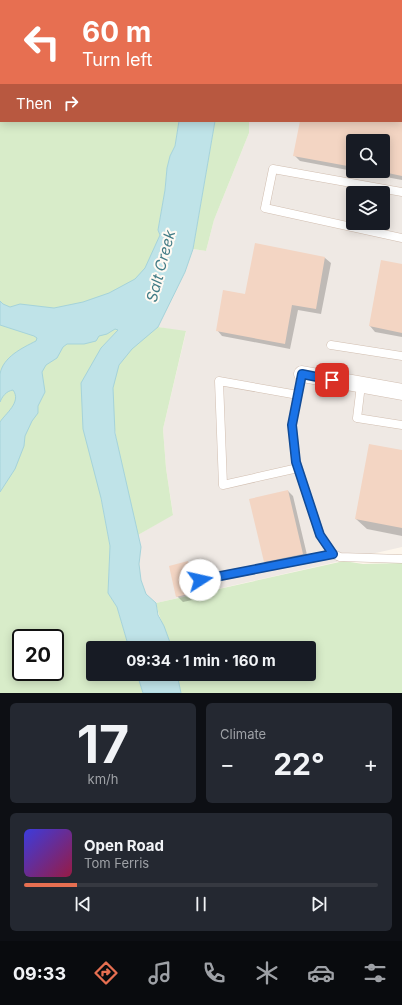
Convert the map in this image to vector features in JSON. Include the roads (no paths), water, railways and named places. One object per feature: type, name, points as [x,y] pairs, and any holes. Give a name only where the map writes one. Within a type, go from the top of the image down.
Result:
[{"type":"street","points":[[302,374],[402,392]]},
{"type":"lane","points":[[402,192],[273,169],[265,208],[402,238]]},
{"type":"lane","points":[[331,345],[402,356]]},
{"type":"lane","points":[[302,374],[292,425],[296,462],[320,535],[333,554],[340,557],[402,559]]},
{"type":"lane","points":[[298,395],[219,381],[223,485],[298,468]]},
{"type":"lane","points":[[361,385],[357,418],[402,425]]},
{"type":"lane","points":[[200,580],[333,554]]},
{"type":"water","name":"Salt Creek","points":[[179,122],[215,122],[193,249],[185,272],[158,327],[132,349],[119,365],[113,388],[115,433],[141,547],[139,564],[141,580],[146,594],[156,603],[158,615],[169,641],[127,641],[117,607],[108,593],[110,546],[101,498],[83,429],[81,383],[101,348],[118,330],[115,329],[107,334],[99,336],[96,341],[84,344],[67,344],[63,347],[57,358],[46,365],[42,372],[45,392],[38,406],[38,413],[32,421],[25,436],[24,446],[15,469],[0,492],[0,422],[12,408],[15,394],[13,390],[6,393],[0,402],[0,374],[9,358],[19,350],[36,341],[37,338],[0,325],[0,301],[10,307],[20,304],[54,308],[83,302],[109,293],[135,279],[145,268],[160,235],[158,230],[170,156],[175,146]]},
{"type":"water","points":[[139,681],[178,681],[181,693],[143,693]]}]
